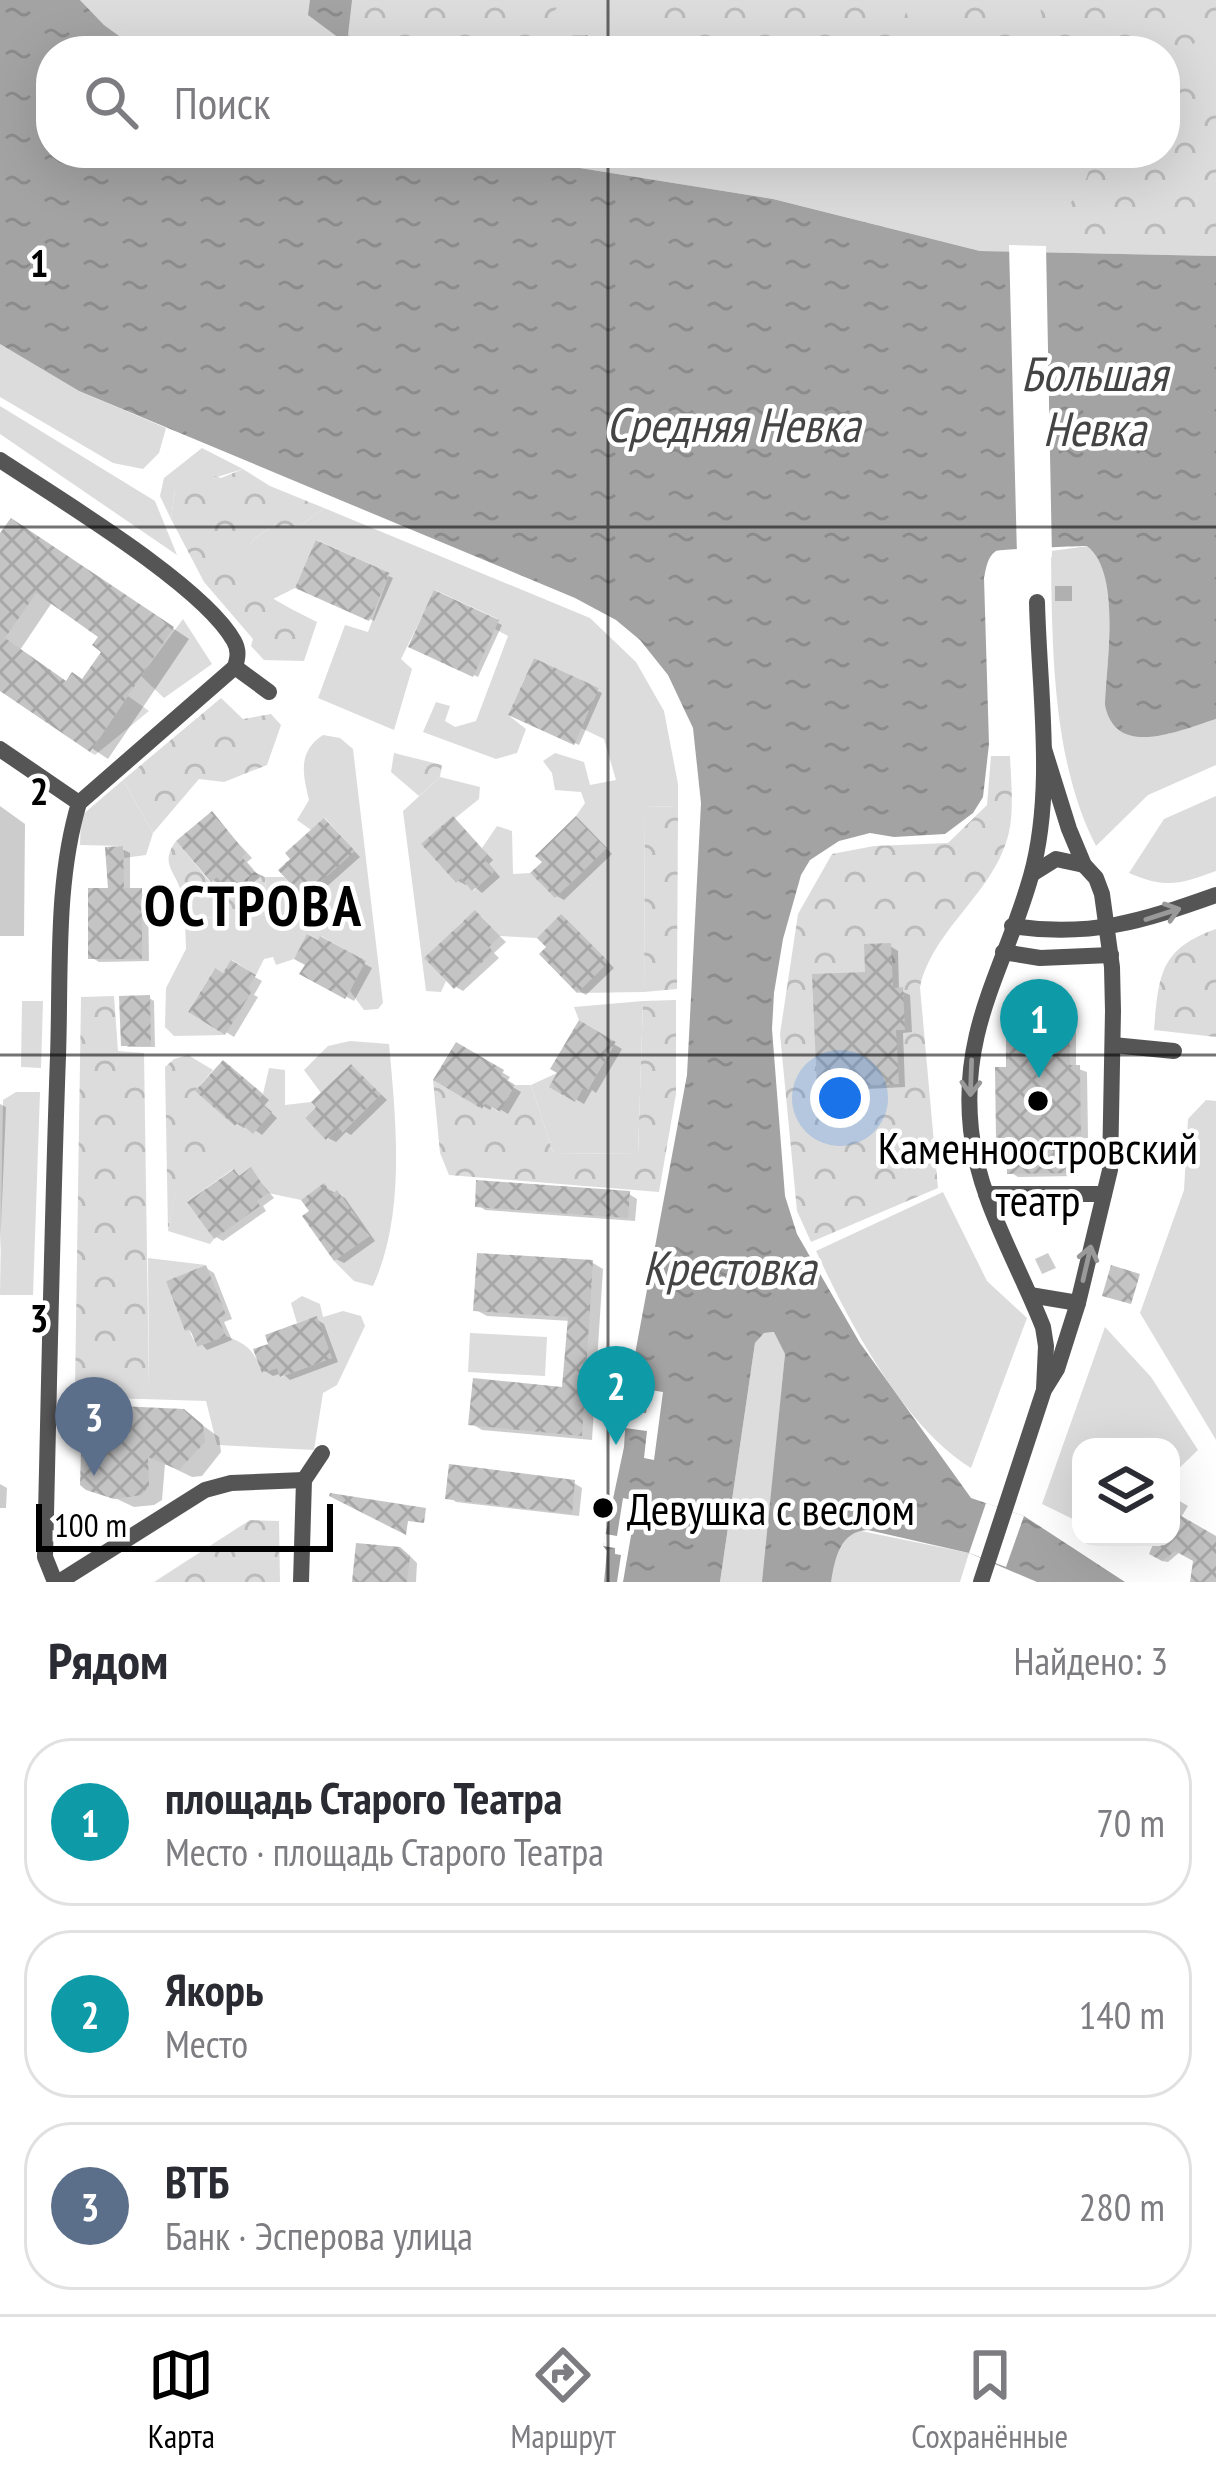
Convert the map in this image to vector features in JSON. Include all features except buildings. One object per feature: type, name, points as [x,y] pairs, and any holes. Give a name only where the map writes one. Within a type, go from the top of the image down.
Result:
[{"type":"street","points":[[0,460],[191,595],[216,617],[239,653],[235,667],[80,802],[68,842],[45,1557],[57,1582],[205,1490],[231,1483],[304,1480]]},
{"type":"street","points":[[1037,602],[1044,749],[1031,874],[981,1008],[970,1080],[970,1126],[986,1194],[1030,1295],[1046,1346],[1044,1390]]},
{"type":"street","points":[[235,667],[269,692]]},
{"type":"street","points":[[0,749],[80,802]]},
{"type":"street","points":[[981,1582],[1078,1303],[1110,1170],[1113,1045],[1108,929],[1096,878],[1084,866],[1044,749]]},
{"type":"street","points":[[1031,874],[1056,859],[1084,866]]},
{"type":"street","points":[[1012,926],[1061,932],[1108,929],[1216,895]]},
{"type":"street","points":[[1003,952],[1040,958],[1111,956]]},
{"type":"street","points":[[1113,1045],[1174,1051]]},
{"type":"street","points":[[986,1194],[1104,1194]]},
{"type":"street","points":[[1030,1295],[1078,1303]]},
{"type":"street","points":[[301,1582],[304,1480],[322,1453]]},
{"type":"green space","points":[[80,0],[1216,0],[1216,256],[980,251],[773,199],[580,168],[1180,168],[1180,36],[119,36]]},
{"type":"green space","points":[[352,0],[563,0],[546,22],[543,36],[348,36]]},
{"type":"green space","points":[[638,0],[921,0],[905,10],[916,36],[658,36],[658,27]]},
{"type":"green space","points":[[925,0],[1002,0],[1021,36],[950,36]]},
{"type":"green space","points":[[1039,0],[1216,0],[1216,31],[1187,47],[1180,46],[1180,36],[1048,36]]},
{"type":"green space","points":[[1180,74],[1216,99],[1216,230],[1192,248],[1051,249],[1051,219],[1080,191],[1089,168],[1180,168]]},
{"type":"green space","points":[[0,344],[79,391],[166,428],[159,453],[143,469],[113,463],[0,397]]},
{"type":"green space","points":[[0,406],[155,501],[177,555],[0,434]]},
{"type":"green space","points":[[202,448],[243,469],[175,490],[171,519],[160,496],[164,478]]},
{"type":"green space","points":[[243,469],[270,486],[324,508],[300,526],[270,528],[254,539],[236,564],[262,591],[317,622],[304,661],[264,660],[251,646],[253,639],[204,582],[171,519],[175,490],[197,471],[221,478]]},
{"type":"green space","points":[[324,508],[590,618],[636,662],[664,711],[678,784],[678,807],[645,806],[644,992],[577,993],[608,962],[537,938],[500,936],[481,916],[463,921],[425,958],[446,981],[441,992],[426,991],[403,811],[440,777],[480,787],[479,799],[422,845],[455,882],[461,878],[473,891],[494,872],[482,848],[497,826],[512,831],[513,874],[530,873],[551,894],[562,883],[567,887],[606,848],[576,816],[585,803],[581,792],[555,790],[552,773],[543,761],[555,753],[584,762],[590,785],[616,780],[604,739],[581,728],[599,688],[534,658],[508,715],[526,729],[517,753],[496,759],[423,732],[436,702],[450,706],[445,721],[455,727],[476,721],[508,636],[495,629],[498,619],[435,590],[401,659],[412,669],[394,730],[318,698],[345,625],[368,632],[390,573],[317,540],[295,588],[273,599],[247,581],[235,564],[254,539],[270,528],[300,526]]},
{"type":"green space","points":[[1088,546],[1099,559],[1109,597],[1105,705],[1168,734],[1216,719],[1216,765],[1148,795],[1096,846],[1081,813],[1063,740],[1052,625],[1051,551]]},
{"type":"green space","points":[[183,619],[212,664],[164,698],[141,676]]},
{"type":"green space","points":[[128,696],[149,711],[95,755],[90,752]]},
{"type":"green space","points":[[221,698],[243,719],[271,714],[281,725],[267,765],[224,782],[199,779],[153,833],[123,780]]},
{"type":"green space","points":[[323,735],[340,738],[353,749],[383,1003],[378,1009],[364,1010],[350,991],[365,961],[321,936],[318,940],[308,934],[294,959],[276,965],[273,957],[264,959],[256,975],[232,960],[223,973],[214,969],[188,1012],[225,1035],[174,1036],[165,1027],[166,988],[186,949],[185,919],[268,914],[265,877],[284,877],[299,893],[354,851],[325,818],[311,830],[297,820],[309,800],[306,756]]},
{"type":"green space","points":[[394,753],[442,765],[440,777],[419,796],[391,772]]},
{"type":"green space","points":[[991,756],[1010,756],[1009,832],[991,874],[937,946],[920,987],[938,1188],[811,1242],[797,1211],[780,1034],[798,914],[832,854],[874,846],[948,843],[987,805]]},
{"type":"green space","points":[[123,780],[153,833],[146,855],[124,858],[123,846],[80,845],[81,816]]},
{"type":"green space","points":[[1216,796],[1216,871],[1173,883],[1129,873],[1164,819]]},
{"type":"green space","points":[[645,806],[678,807],[677,989],[644,992]]},
{"type":"green space","points":[[176,841],[210,882],[217,877],[230,892],[254,872],[265,877],[268,914],[185,919],[169,860]]},
{"type":"green space","points":[[1216,929],[1216,1037],[1154,1030],[1166,967],[1183,946]]},
{"type":"green space","points":[[114,996],[118,1051],[144,1053],[149,1386],[75,1388],[81,997]]},
{"type":"green space","points":[[676,1000],[676,1094],[659,1192],[449,1175],[440,1153],[433,1080],[481,1108],[485,1103],[499,1112],[515,1085],[531,1085],[553,1153],[638,1154],[643,1001]]},
{"type":"green space","points":[[22,1001],[43,1001],[41,1068],[21,1067]]},
{"type":"green space","points":[[643,1001],[638,1154],[553,1153],[531,1085],[557,1073],[550,1087],[575,1102],[583,1088],[588,1090],[616,1042],[579,1020],[574,1007]]},
{"type":"green space","points":[[350,1041],[389,1044],[396,1135],[394,1198],[373,1286],[354,1281],[334,1261],[369,1235],[336,1191],[332,1194],[324,1184],[301,1200],[268,1193],[251,1168],[239,1176],[233,1169],[188,1201],[214,1239],[210,1244],[168,1231],[195,1091],[236,1126],[263,1094],[269,1068],[285,1070],[285,1105],[311,1102],[316,1107],[305,1118],[327,1140],[337,1129],[342,1133],[381,1094],[351,1064],[321,1093],[304,1070],[328,1046]]},
{"type":"green space","points":[[188,1055],[213,1070],[195,1091],[223,1147],[204,1175],[176,1191],[168,1231],[165,1067]]},
{"type":"green space","points":[[16,1092],[40,1092],[33,1295],[0,1295],[3,1100]]},
{"type":"green space","points":[[1206,1100],[1216,1101],[1216,1440],[1140,1313],[1184,1190],[1188,1119]]},
{"type":"green space","points":[[943,1192],[987,1281],[1027,1318],[971,1468],[946,1450],[901,1400],[862,1340],[816,1251]]},
{"type":"green space","points":[[148,1258],[206,1265],[166,1281],[197,1347],[226,1336],[249,1349],[263,1373],[277,1368],[281,1377],[332,1358],[317,1317],[297,1323],[291,1303],[302,1296],[320,1304],[323,1317],[343,1311],[361,1316],[365,1326],[337,1385],[323,1393],[314,1450],[217,1445],[206,1401],[77,1397],[75,1388],[149,1385]]},
{"type":"green space","points":[[1105,1327],[1151,1377],[1198,1450],[1180,1467],[1180,1438],[1072,1438],[1072,1519],[1042,1504]]},
{"type":"green space","points":[[775,1332],[785,1354],[771,1498],[856,1530],[969,1553],[960,1582],[720,1582],[755,1343],[764,1333]]},
{"type":"green space","points":[[470,1333],[547,1337],[545,1376],[468,1372]]},
{"type":"green space","points":[[250,1520],[279,1521],[280,1582],[154,1582]]},
{"type":"water","name":"Средняя Невка","points":[[0,0],[80,0],[119,36],[36,36],[36,168],[580,168],[773,199],[980,251],[1216,256],[1216,719],[1151,737],[1122,732],[1111,722],[1105,705],[1110,620],[1098,559],[1087,546],[996,551],[984,578],[989,744],[983,797],[973,813],[945,834],[894,837],[870,833],[839,841],[810,860],[801,875],[783,939],[774,993],[772,1029],[785,1196],[797,1234],[860,1343],[971,1498],[1024,1516],[1125,1582],[1037,1582],[969,1553],[868,1530],[845,1541],[831,1582],[762,1582],[785,1354],[774,1332],[764,1333],[755,1343],[720,1582],[604,1582],[607,1551],[603,1546],[624,1447],[627,1397],[687,1075],[701,803],[693,728],[668,675],[640,640],[616,620],[575,598],[79,391],[0,344]]},
{"type":"water","points":[[310,0],[352,0],[348,36],[336,36],[308,15]]},
{"type":"pier","points":[[1009,245],[1046,246],[1052,557],[1017,555]]},
{"type":"pier","points":[[650,1390],[663,1392],[654,1460],[644,1458],[647,1431],[625,1428],[627,1411],[646,1413]]},
{"type":"pier","points":[[623,1498],[637,1501],[623,1582],[617,1582],[621,1555],[603,1546],[605,1534],[617,1536]]},
{"type":"pier","points":[[986,1503],[1024,1516],[1006,1567],[969,1553]]},
{"type":"place","name":"площадь Старого Театра","points":[[1039,1078]]},
{"type":"place","name":"Каменноостровский театр","points":[[1038,1101]]},
{"type":"place","name":"Якорь","points":[[616,1445]]},
{"type":"place","name":"ВТБ","points":[[94,1476]]},
{"type":"place","name":"Девушка с веслом","points":[[603,1508]]},
{"type":"district","name":"ОСТРОВА","points":[[254,905]]},
{"type":"water label","name":"Большая Невка","points":[[1094,400]]},
{"type":"water label","name":"Крестовка","points":[[729,1267]]}]
